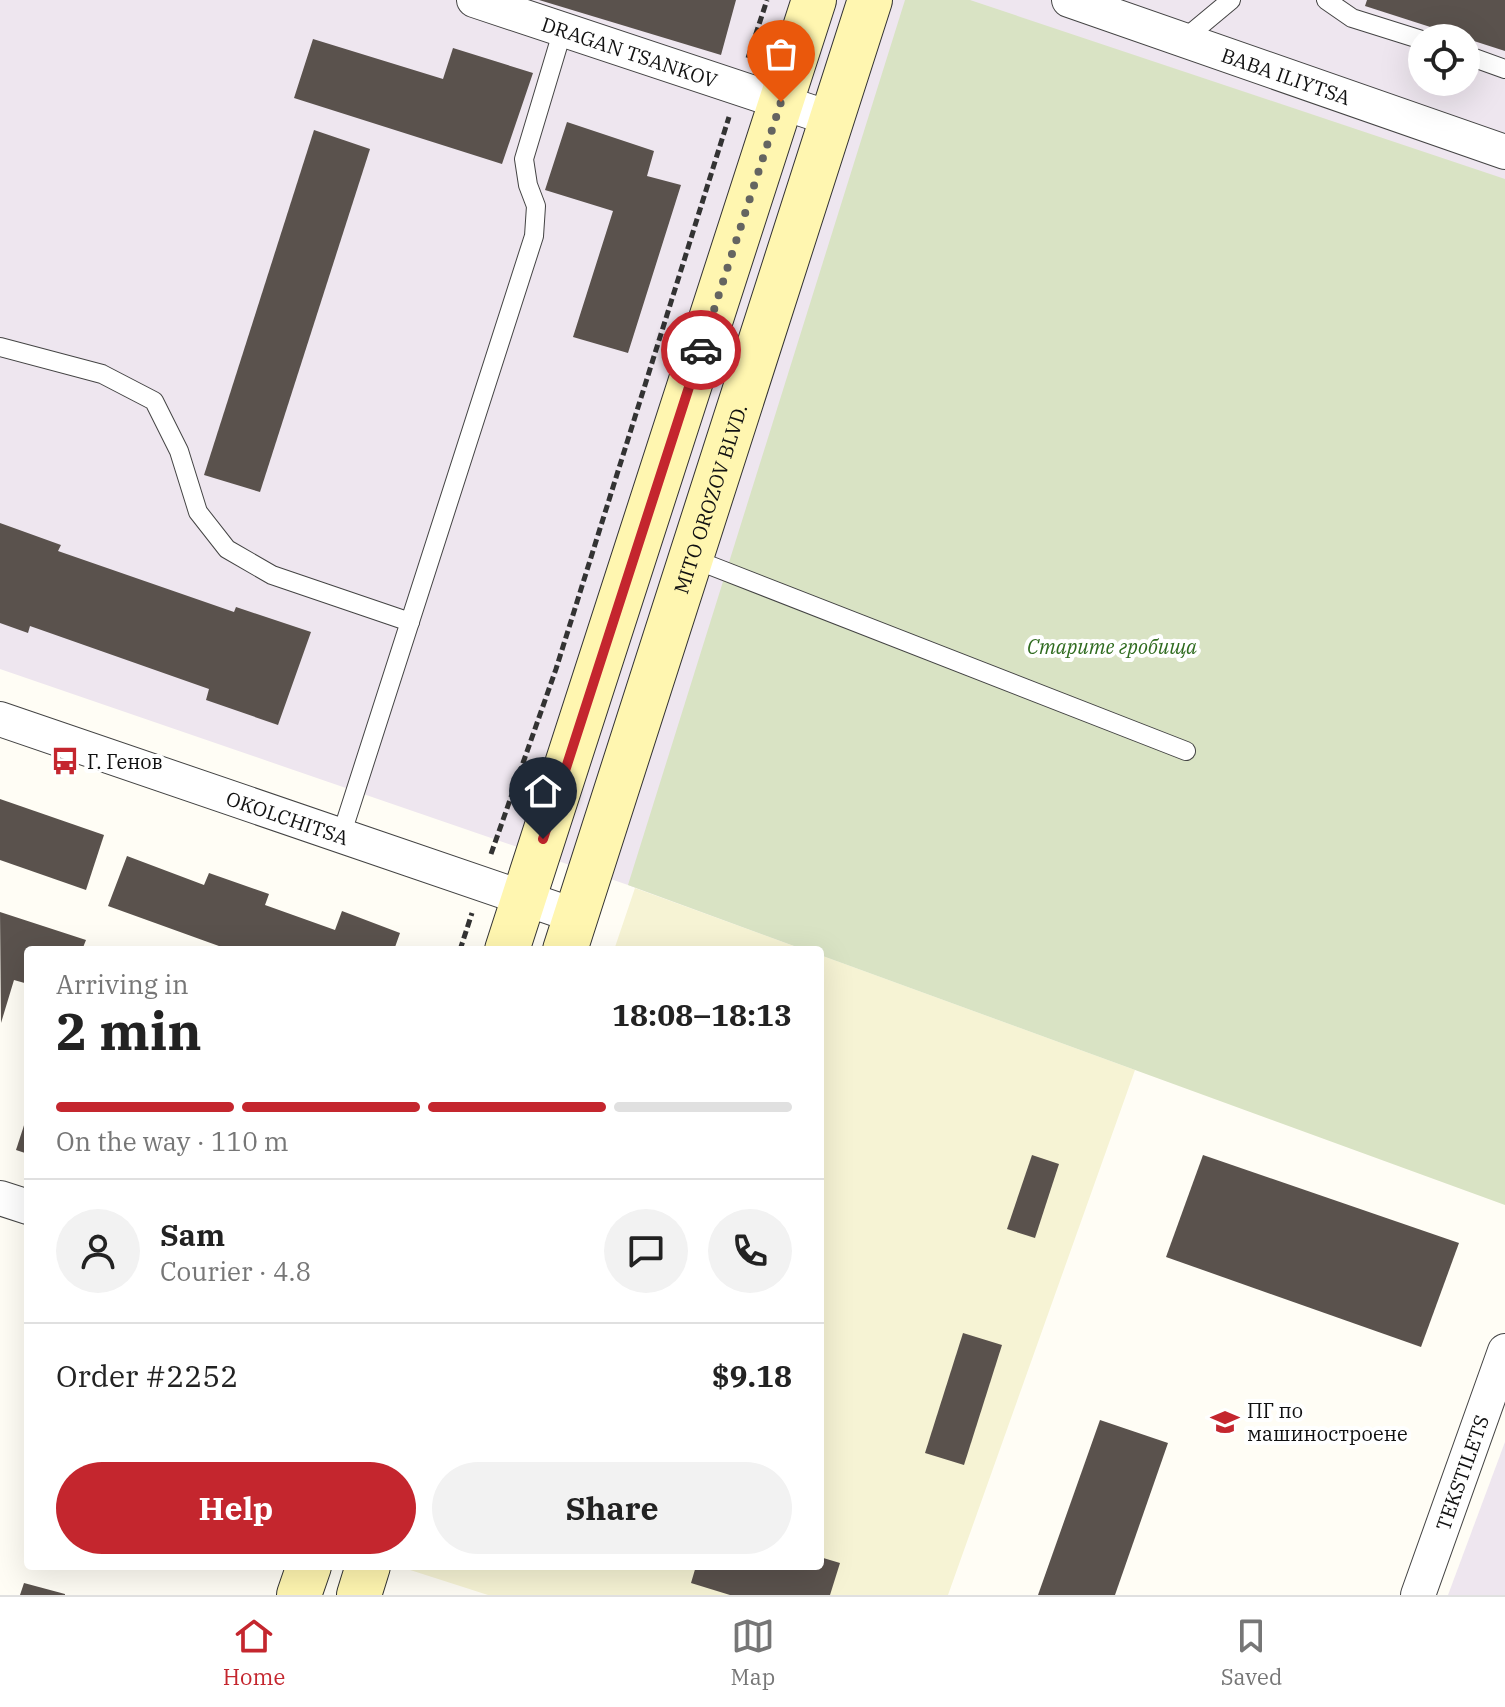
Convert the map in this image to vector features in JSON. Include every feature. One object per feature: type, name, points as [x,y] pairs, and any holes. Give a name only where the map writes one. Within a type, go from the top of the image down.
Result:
[{"type":"main road","points":[[508,946],[814,0]]},
{"type":"main road","name":"MITO OROZOV BLVD.","points":[[571,933],[870,0]]},
{"type":"main road","points":[[299,1595],[308,1570]]},
{"type":"main road","points":[[359,1595],[367,1570]]},
{"type":"street","name":"DRAGAN TSANKOV","points":[[479,1],[832,119]]},
{"type":"street","name":"BABA ILIYTSA","points":[[1080,2],[1505,152]]},
{"type":"street","name":"OKOLCHITSA","points":[[0,719],[524,898],[571,933]]},
{"type":"street","points":[[0,1198],[24,1206]]},
{"type":"street","name":"TEKSTILETS","points":[[1418,1595],[1505,1351]]},
{"type":"lane","points":[[1183,40],[1231,0]]},
{"type":"lane","points":[[1326,0],[1352,18],[1408,36]]},
{"type":"lane","points":[[341,836],[534,236],[536,206],[528,185],[524,159],[563,29]]},
{"type":"lane","points":[[1480,60],[1505,69]]},
{"type":"lane","points":[[0,347],[102,374],[154,401],[179,451],[198,512],[227,549],[272,575],[410,622]]},
{"type":"lane","points":[[691,558],[1186,751]]},
{"type":"path","points":[[461,946],[556,669],[767,0]]},
{"type":"shaded area","points":[[0,0],[1505,0],[1505,1203],[824,951],[824,946],[795,946],[628,885],[0,669]]},
{"type":"shaded area","points":[[635,888],[794,946],[615,946]]},
{"type":"shaded area","points":[[824,956],[1135,1070],[948,1595],[488,1595],[410,1570],[824,1570]]},
{"type":"shaded area","points":[[1505,1442],[1505,1595],[1448,1595]]},
{"type":"green space","name":"Старите гробища","points":[[905,0],[970,0],[1505,179],[1505,1205],[824,956],[824,946],[794,946],[628,885]]},
{"type":"building","points":[[539,0],[736,0],[721,55]]},
{"type":"building","points":[[1367,0],[1505,0],[1505,51],[1480,43],[1480,24],[1421,24],[1365,6]]},
{"type":"building","points":[[313,39],[443,79],[453,48],[533,73],[502,164],[294,98]]},
{"type":"building","points":[[567,122],[654,151],[647,176],[681,185],[628,353],[573,337],[613,211],[545,190]]},
{"type":"building","points":[[314,130],[370,149],[260,492],[204,475]]},
{"type":"building","points":[[0,523],[61,545],[58,551],[234,612],[236,607],[311,632],[278,725],[206,700],[209,689],[30,626],[28,633],[0,623]]},
{"type":"building","points":[[0,799],[104,835],[86,890],[0,860]]},
{"type":"building","points":[[127,856],[204,885],[209,873],[269,894],[265,905],[335,930],[342,911],[400,933],[395,946],[219,946],[108,906]]},
{"type":"building","points":[[0,912],[86,940],[84,946],[24,946],[24,983],[14,980],[1,1023]]},
{"type":"building","points":[[24,1125],[24,1153],[16,1150]]},
{"type":"building","points":[[1032,1155],[1059,1164],[1035,1238],[1007,1229]]},
{"type":"building","points":[[1203,1155],[1459,1243],[1421,1347],[1166,1257]]},
{"type":"building","points":[[963,1333],[1002,1345],[964,1465],[925,1453]]},
{"type":"building","points":[[1100,1420],[1168,1443],[1115,1595],[1038,1595]]},
{"type":"building","points":[[824,1558],[840,1563],[830,1595],[730,1595],[691,1583],[695,1570],[824,1570]]},
{"type":"building","points":[[24,1583],[65,1594],[65,1595],[20,1595]]},
{"type":"way so far","points":[[701,350],[781,102]]},
{"type":"place","name":"Г. Генов","points":[[65,761]]},
{"type":"place","name":"ПГ по машиностроене","points":[[1225,1422]]},
{"type":"route","points":[[543,839],[701,350]]}]
